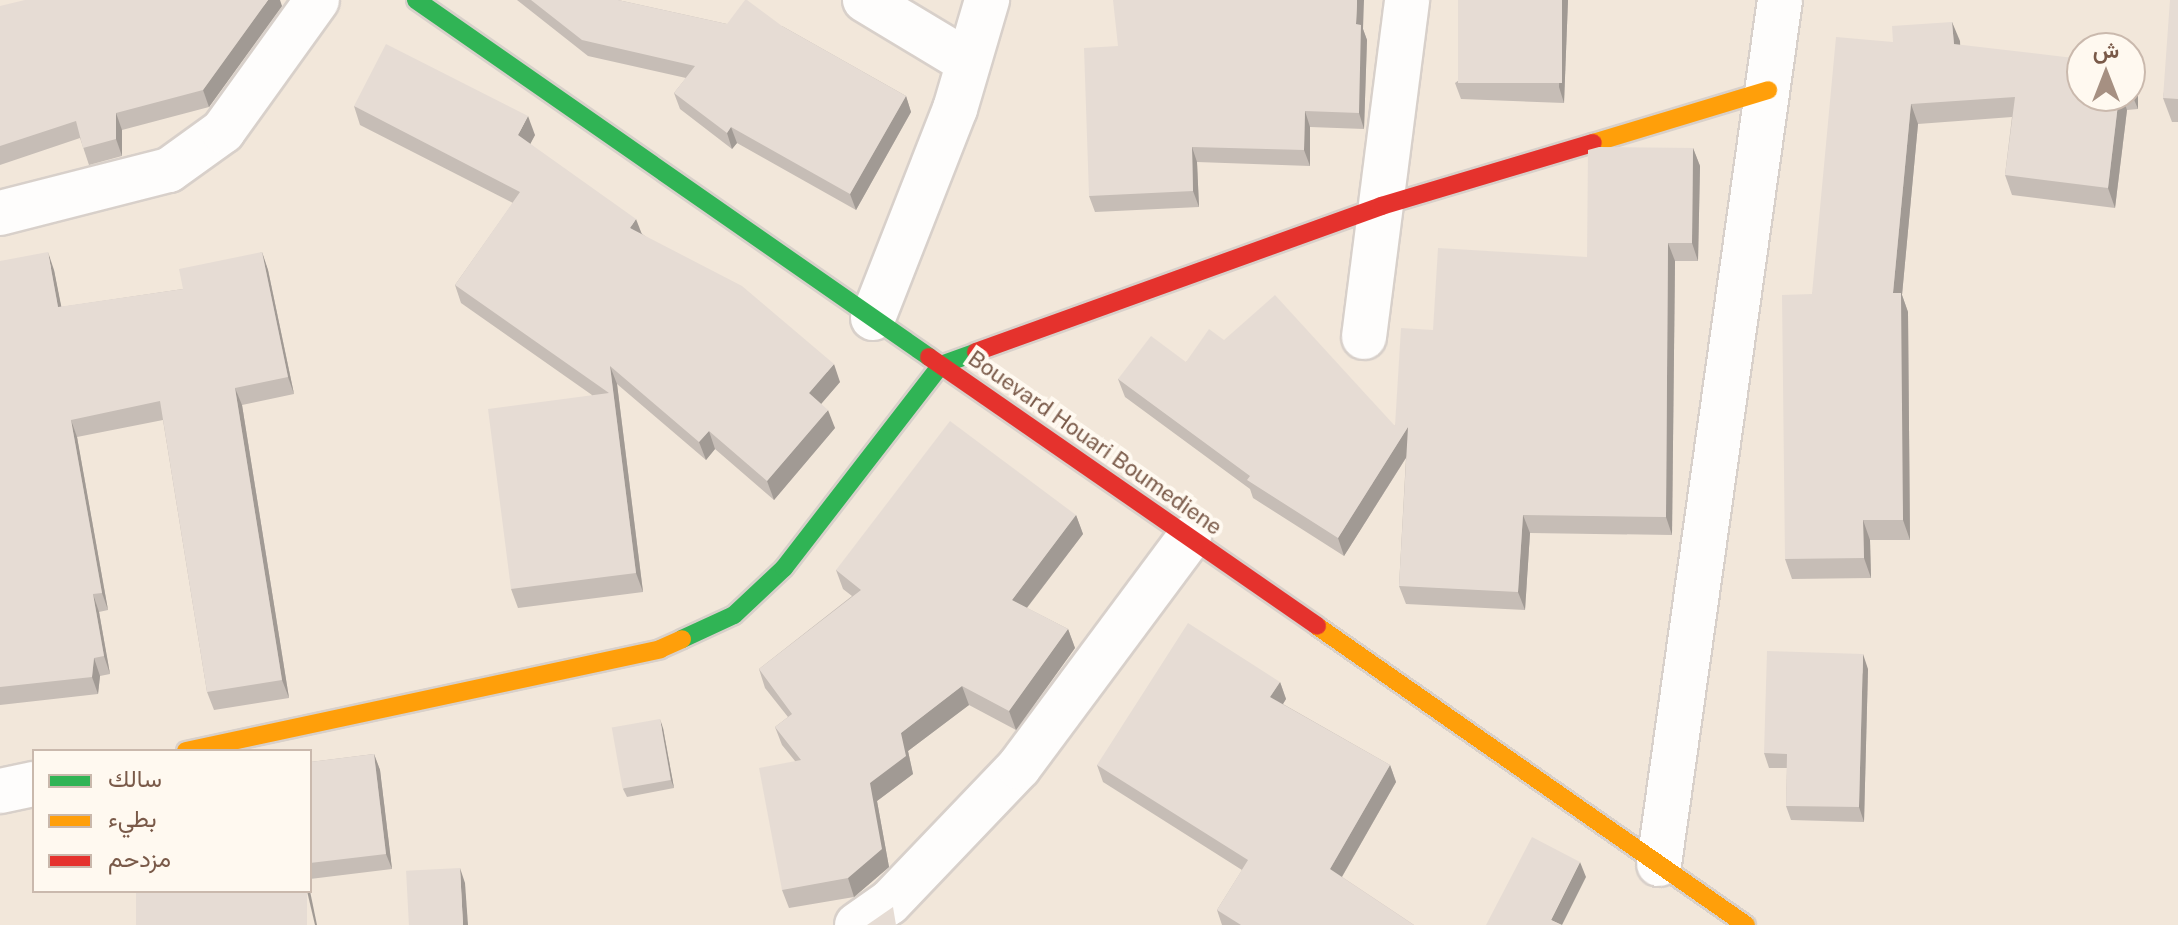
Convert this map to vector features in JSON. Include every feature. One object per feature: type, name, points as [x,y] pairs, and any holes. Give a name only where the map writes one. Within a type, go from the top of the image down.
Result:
[{"type":"street","points":[[0,213],[169,170],[223,131],[317,0]]},
{"type":"street","name":"Bouevard Houari Boumediene","points":[[416,0],[1746,925]]},
{"type":"street","points":[[865,0],[968,62]]},
{"type":"street","points":[[873,318],[955,109],[987,0]]},
{"type":"street","points":[[1364,337],[1407,0]]},
{"type":"street","points":[[1659,864],[1780,0]]},
{"type":"street","points":[[195,749],[660,649],[734,615],[784,568],[941,365],[1381,206],[1768,90]]},
{"type":"street","points":[[857,925],[889,903],[1019,767],[1189,538]]},
{"type":"street","points":[[0,791],[32,784]]},
{"type":"shaded area","points":[[0,0],[2178,0],[2178,925],[0,925]]},
{"type":"building","points":[[25,0],[268,0],[203,90],[116,113],[116,139],[83,148],[76,121],[0,146],[0,6]]},
{"type":"building","points":[[531,0],[618,0],[727,24],[747,0],[782,26],[906,96],[850,194],[731,127],[727,133],[674,93],[695,66],[582,40]]},
{"type":"building","points":[[1113,0],[1357,0],[1356,24],[1361,25],[1359,113],[1305,111],[1304,150],[1192,147],[1193,191],[1089,196],[1084,48],[1118,46]]},
{"type":"building","points":[[1458,0],[1562,0],[1562,83],[1458,83]]},
{"type":"building","points":[[2170,0],[2178,0],[2178,99],[2163,98]]},
{"type":"building","points":[[1952,22],[1954,44],[2066,57],[2066,112],[2117,112],[2108,188],[2005,175],[2015,97],[1911,104],[1893,293],[1901,293],[1903,520],[1863,520],[1864,558],[1785,559],[1782,295],[1812,294],[1836,37],[1893,42],[1892,26]]},
{"type":"building","points":[[386,44],[528,116],[518,135],[636,219],[630,228],[742,286],[834,364],[809,393],[828,410],[767,481],[709,431],[699,442],[610,366],[636,573],[511,589],[488,409],[609,393],[455,285],[520,192],[354,106]]},
{"type":"building","points":[[1599,147],[1693,148],[1692,243],[1668,243],[1666,517],[1523,515],[1518,592],[1399,586],[1408,427],[1338,538],[1247,480],[1250,476],[1118,379],[1151,336],[1186,362],[1209,329],[1224,340],[1275,295],[1395,426],[1401,328],[1433,330],[1438,248],[1587,257],[1588,150]]},
{"type":"building","points":[[48,252],[58,307],[183,289],[179,269],[262,252],[288,377],[235,388],[282,680],[207,692],[160,401],[71,420],[102,593],[93,594],[104,656],[94,658],[92,677],[0,687],[0,261]]},
{"type":"building","points":[[950,421],[1076,515],[1012,600],[1068,629],[1009,711],[962,686],[901,733],[906,756],[870,783],[882,849],[848,878],[782,890],[759,768],[801,760],[775,727],[792,714],[759,669],[861,590],[836,570]]},
{"type":"building","points":[[1188,623],[1280,682],[1270,697],[1390,765],[1330,869],[1414,925],[1241,925],[1217,910],[1248,860],[1097,765]]},
{"type":"building","points":[[1767,651],[1863,654],[1859,807],[1786,806],[1787,754],[1764,753]]},
{"type":"building","points":[[660,719],[671,780],[623,789],[612,728]]},
{"type":"building","points":[[374,754],[386,854],[312,863],[312,762]]},
{"type":"building","points":[[1532,837],[1580,862],[1551,920],[1561,925],[1486,925]]},
{"type":"building","points":[[460,868],[463,925],[409,925],[406,871]]},
{"type":"building","points":[[136,893],[307,893],[307,925],[136,925]]},
{"type":"building","points":[[893,907],[896,925],[867,925]]},
{"type":"traffic: fast","points":[[416,0],[929,357]]},
{"type":"traffic: fast","points":[[682,639],[734,615],[784,568],[941,365],[976,352]]},
{"type":"traffic: slow","points":[[1593,143],[1768,90]]},
{"type":"traffic: slow","points":[[1317,626],[1746,925]]},
{"type":"traffic: slow","points":[[195,749],[660,649],[682,639]]},
{"type":"traffic: jam","points":[[976,352],[1381,206],[1593,143]]},
{"type":"traffic: jam","points":[[929,357],[1317,626]]}]
